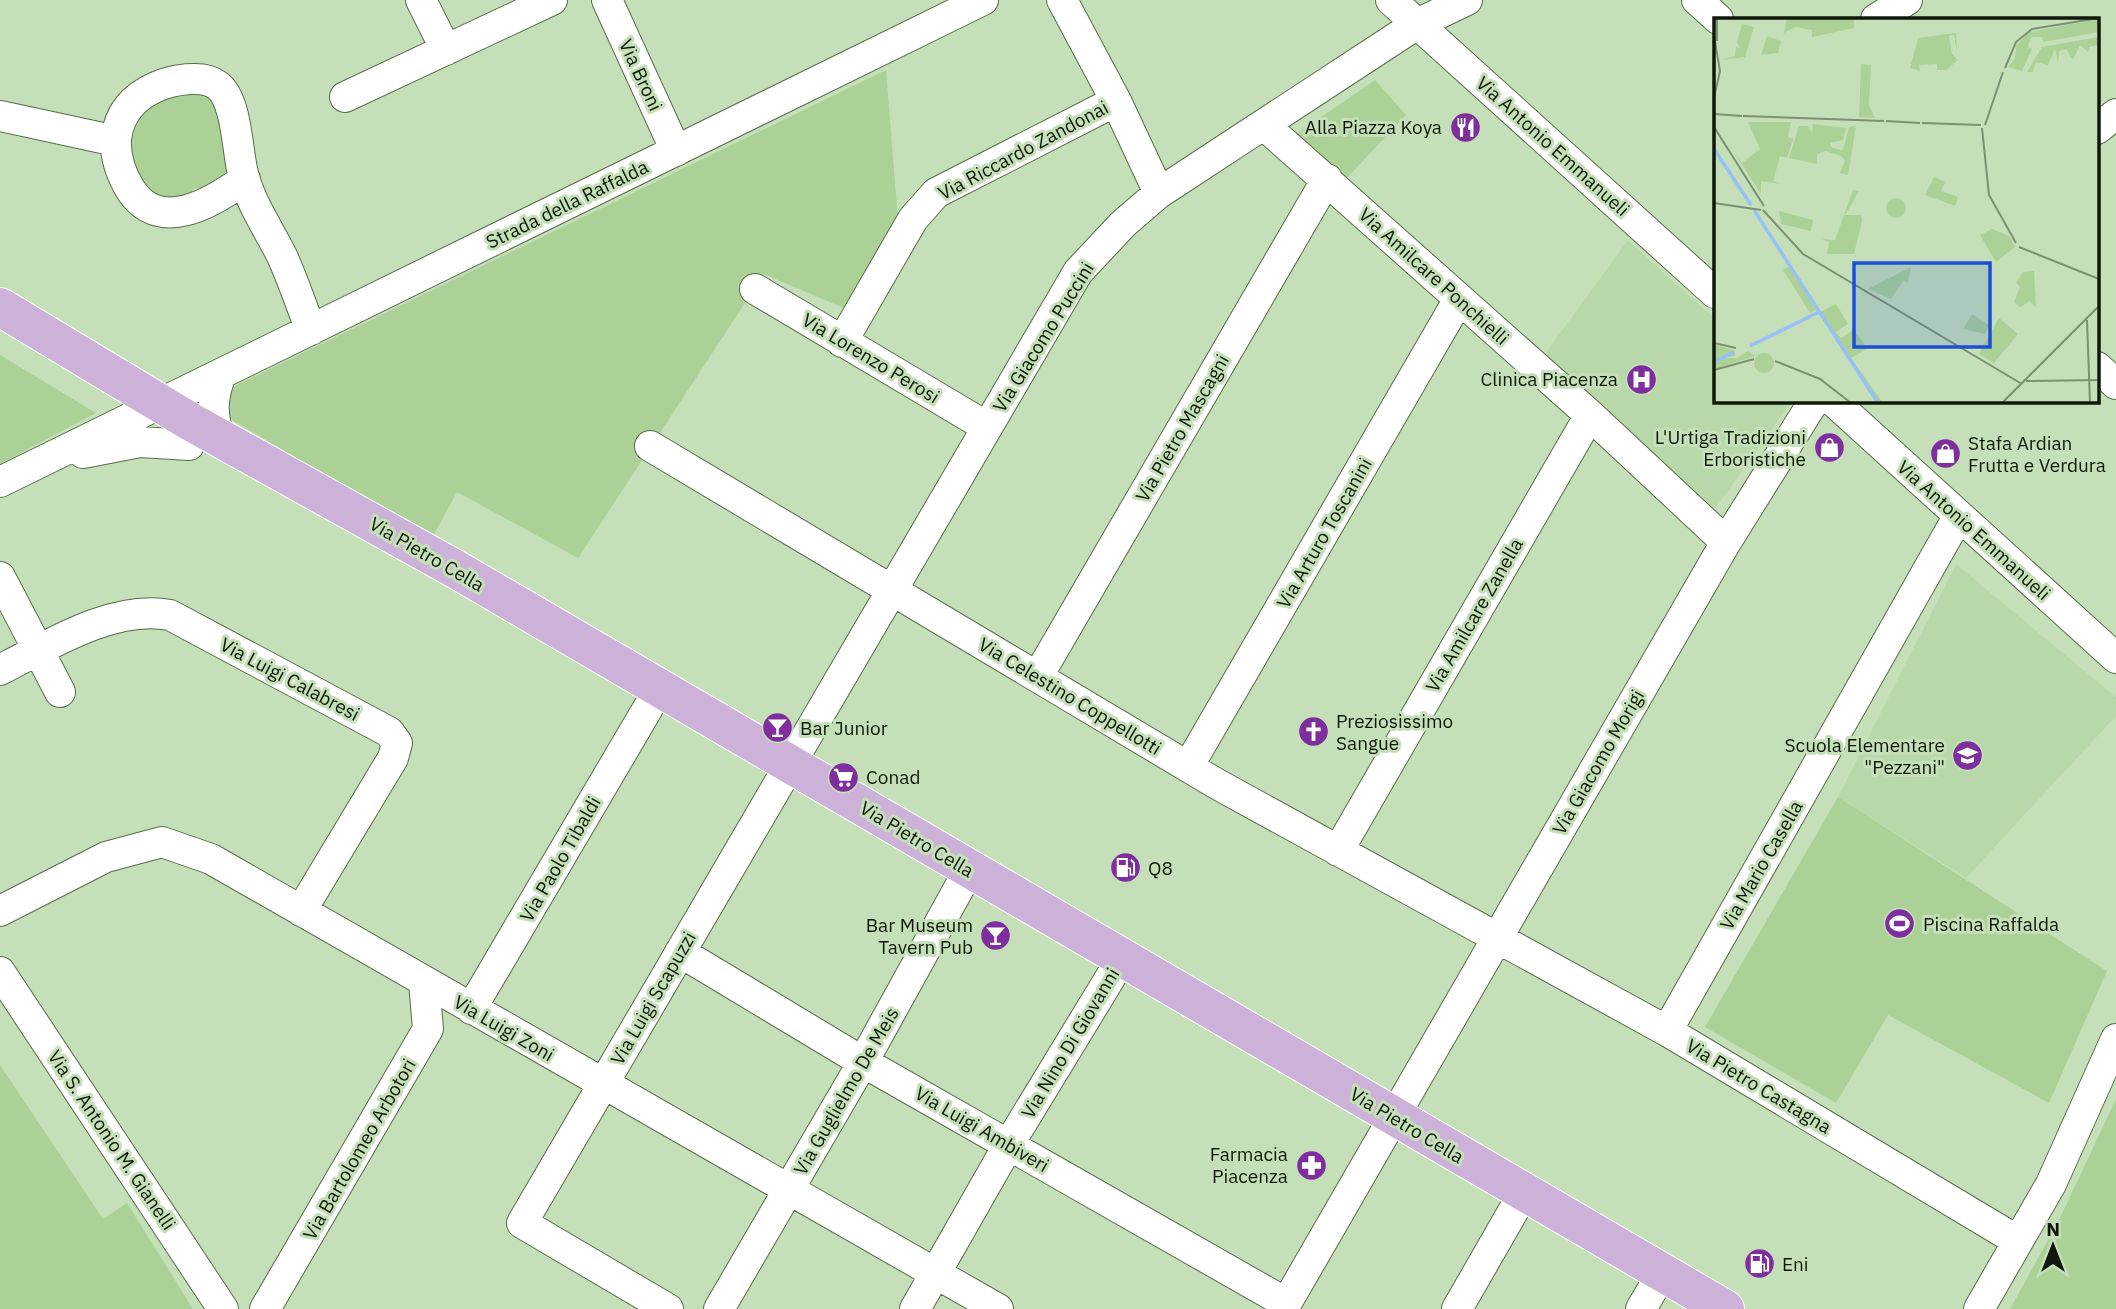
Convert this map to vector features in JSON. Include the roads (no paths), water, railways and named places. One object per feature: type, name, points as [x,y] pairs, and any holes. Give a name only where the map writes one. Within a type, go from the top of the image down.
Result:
[{"type":"main road","name":"Via Pietro Cella","points":[[0,307],[150,409],[648,708],[783,773]]},
{"type":"main road","name":"Via Pietro Cella","points":[[0,335],[150,409]]},
{"type":"main road","name":"Via Pietro Cella","points":[[204,442],[457,570],[783,773],[1517,1203],[1657,1296],[1725,1309]]},
{"type":"street","points":[[421,0],[446,50]]},
{"type":"street","points":[[345,97],[552,0]]},
{"type":"street","name":"Via Broni","points":[[607,0],[676,151]]},
{"type":"street","name":"Strada della Raffalda","points":[[38,464],[983,0]]},
{"type":"street","points":[[1062,0],[1116,101],[1159,193]]},
{"type":"street","name":"Via Antonio Emmanueli","points":[[1391,0],[1714,292]]},
{"type":"street","name":"Via Giacomo Puccini","points":[[783,773],[1078,272],[1123,224],[1159,193],[1417,24],[1467,0]]},
{"type":"street","points":[[1697,0],[1717,18]]},
{"type":"street","points":[[1878,18],[1907,0]]},
{"type":"street","points":[[245,179],[226,193],[188,211],[155,212],[136,198],[119,166],[116,141],[120,122],[129,105],[143,93],[160,85],[202,79],[216,84],[230,98],[236,145],[245,179],[284,260],[311,330]]},
{"type":"street","name":"Via Riccardo Zandonai","points":[[842,342],[913,219],[936,193],[1116,101]]},
{"type":"street","points":[[2098,128],[2116,114]]},
{"type":"street","points":[[0,116],[116,141]]},
{"type":"street","name":"Via Amilcare Ponchielli","points":[[1264,125],[1590,415],[1726,542]]},
{"type":"street","name":"Via Pietro Mascagni","points":[[1038,676],[1327,179]]},
{"type":"street","name":"Via Lorenzo Perosi","points":[[755,289],[987,427]]},
{"type":"street","name":"Via Arturo Toscanini","points":[[1188,767],[1459,299]]},
{"type":"street","points":[[2098,368],[2116,384]]},
{"type":"street","points":[[0,482],[38,464],[140,442],[204,442],[212,401],[221,374]]},
{"type":"street","name":"Via Giacomo Morigi","points":[[1285,1306],[1726,542],[1813,402]]},
{"type":"street","name":"Via Antonio Emmanueli","points":[[1834,402],[2116,658]]},
{"type":"street","name":"Via Amilcare Zanella","points":[[1338,851],[1590,415]]},
{"type":"street","name":"Via Celestino Coppellotti","points":[[650,446],[1188,767],[1496,939]]},
{"type":"street","name":"Via Mario Casella","points":[[1667,1031],[1958,517]]},
{"type":"street","points":[[0,577],[60,692]]},
{"type":"street","name":"Via Luigi Calabresi","points":[[0,670],[118,616],[153,612],[170,615],[389,732],[397,743],[393,758],[301,911]]},
{"type":"street","name":"Via Paolo Tibaldi","points":[[471,1009],[648,708]]},
{"type":"street","name":"Via Luigi Scapuzzi","points":[[668,1309],[522,1223],[783,773]]},
{"type":"street","name":"Via Luigi Zoni","points":[[0,911],[106,857],[162,842],[211,859],[602,1085],[998,1309]]},
{"type":"street","name":"Via Guglielmo De Meis","points":[[719,1309],[863,1062],[964,880]]},
{"type":"street","name":"Via Pietro Castagna","points":[[1496,939],[1667,1031],[2018,1241]]},
{"type":"street","name":"Via Luigi Ambiveri","points":[[680,952],[863,1062],[1285,1306]]},
{"type":"street","name":"Via Nino Di Giovanni","points":[[915,1309],[1009,1144],[1116,968]]},
{"type":"street","name":"Via S. Antonio M. Gianelli","points":[[0,972],[223,1309]]},
{"type":"street","name":"Via Bartolomeo Arbotori","points":[[265,1309],[428,1029],[424,982]]},
{"type":"street","points":[[1979,1309],[2051,1184],[2116,1039]]},
{"type":"street","points":[[1457,1309],[1517,1203]]},
{"type":"place","name":"Alla Piazza Koya","points":[[1465,127]]},
{"type":"place","name":"Clinica Piacenza","points":[[1641,379]]},
{"type":"place","name":"L'Urtiga Tradizioni Erboristiche","points":[[1829,448]]},
{"type":"place","name":"Stafa Ardian Frutta e Verdura","points":[[1945,454]]},
{"type":"place","name":"Bar Junior","points":[[777,728]]},
{"type":"place","name":"Preziosissimo Sangue","points":[[1313,732]]},
{"type":"place","name":"Scuola Elementare \"Pezzani\"","points":[[1968,756]]},
{"type":"place","name":"Conad","points":[[843,777]]},
{"type":"place","name":"Q8","points":[[1125,868]]},
{"type":"place","name":"Piscina Raffalda","points":[[1900,924]]},
{"type":"place","name":"Bar Museum Tavern Pub","points":[[996,936]]},
{"type":"place","name":"Farmacia Piacenza","points":[[1311,1165]]},
{"type":"place","name":"Eni","points":[[1759,1264]]}]
